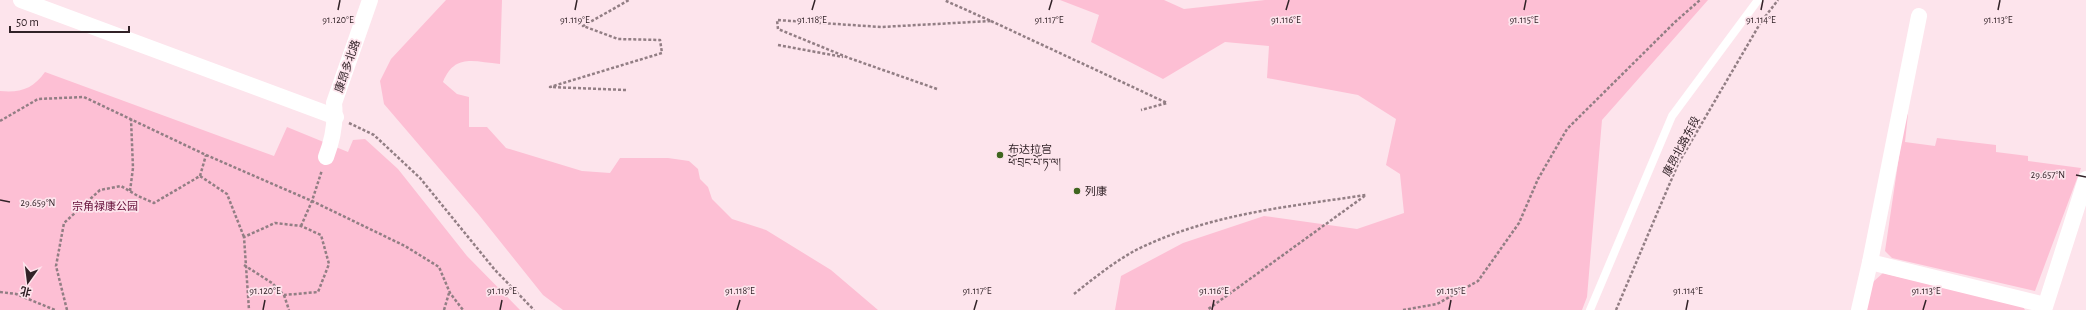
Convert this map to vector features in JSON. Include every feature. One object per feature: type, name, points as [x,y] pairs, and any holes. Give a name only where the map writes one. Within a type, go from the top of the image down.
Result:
[{"type":"street","points":[[21,0],[336,117]]},
{"type":"street","name":"康昂多北路","points":[[324,163],[332,140],[336,117],[334,103],[370,0]]},
{"type":"street","points":[[1859,310],[1919,16]]},
{"type":"street","points":[[1870,262],[2045,308],[2086,179]]},
{"type":"lane","points":[[1590,310],[1672,116],[1758,0]]},
{"type":"path","points":[[626,90],[550,87],[662,53],[660,40],[618,39],[583,26],[629,0]]},
{"type":"path","points":[[944,0],[1167,103],[1141,110]]},
{"type":"path","points":[[1403,310],[1437,304],[1478,281],[1519,222],[1538,179],[1567,128],[1675,22],[1700,0]]},
{"type":"path","name":"康昂北路东段","points":[[1616,310],[1678,164],[1761,22],[1778,0]]},
{"type":"path","points":[[937,89],[850,58],[778,29],[777,20],[881,27],[992,21]]},
{"type":"path","points":[[778,45],[850,58]]},
{"type":"path","points":[[0,121],[38,99],[84,97],[206,156],[312,201],[405,246],[440,267],[450,293],[463,310]]},
{"type":"path","points":[[336,117],[374,136],[420,178],[495,270],[534,310]]},
{"type":"path","points":[[130,191],[133,168],[131,119]]},
{"type":"path","points":[[66,310],[56,266],[64,223],[100,190],[120,186],[154,203],[200,176],[206,156]]},
{"type":"path","points":[[300,226],[312,201],[324,163]]},
{"type":"path","points":[[200,176],[227,194],[244,237],[244,265],[249,310]]},
{"type":"path","points":[[1074,294],[1104,270],[1135,251],[1200,224],[1252,213],[1366,195],[1207,310]]},
{"type":"path","points":[[244,237],[274,223],[300,226],[321,235],[329,264],[318,292],[284,295]]},
{"type":"path","points":[[244,265],[272,283],[284,295],[289,310]]},
{"type":"path","points":[[0,292],[16,294],[55,310]]},
{"type":"path","points":[[444,310],[450,293]]},
{"type":"green space","points":[[446,0],[502,0],[500,64],[474,61],[459,63],[453,67],[443,82],[457,94],[469,97],[469,127],[487,127],[506,148],[582,171],[610,173],[620,158],[668,158],[689,161],[698,169],[700,179],[708,187],[712,199],[732,219],[766,230],[831,270],[878,310],[563,310],[543,295],[479,215],[384,104],[380,81],[391,59]]},
{"type":"green space","points":[[1060,0],[1164,0],[1184,9],[1265,0],[1708,0],[1602,120],[1587,297],[1582,310],[1115,310],[1121,276],[1183,243],[1264,216],[1357,229],[1404,213],[1400,174],[1386,165],[1396,119],[1358,95],[1267,78],[1269,46],[1225,42],[1163,79],[1091,42],[1099,15]]},
{"type":"green space","name":"宗角禄康公园","points":[[45,72],[274,156],[287,127],[348,152],[353,140],[365,139],[398,169],[467,256],[520,310],[0,310],[0,91],[26,89],[36,82]]},
{"type":"green space","points":[[1908,114],[1905,142],[1935,146],[1937,138],[1996,145],[1996,152],[2028,156],[2028,161],[2081,168],[2035,291],[1892,258],[1885,251],[1905,116]]},
{"type":"green space","points":[[1883,273],[2023,307],[2025,310],[1866,310],[1873,282]]},
{"type":"place","name":"布达拉宫 ཕོ་བྲང་པོ་ཏ་ལ།","points":[[1000,155]]},
{"type":"place","name":"列康","points":[[1077,191]]}]
